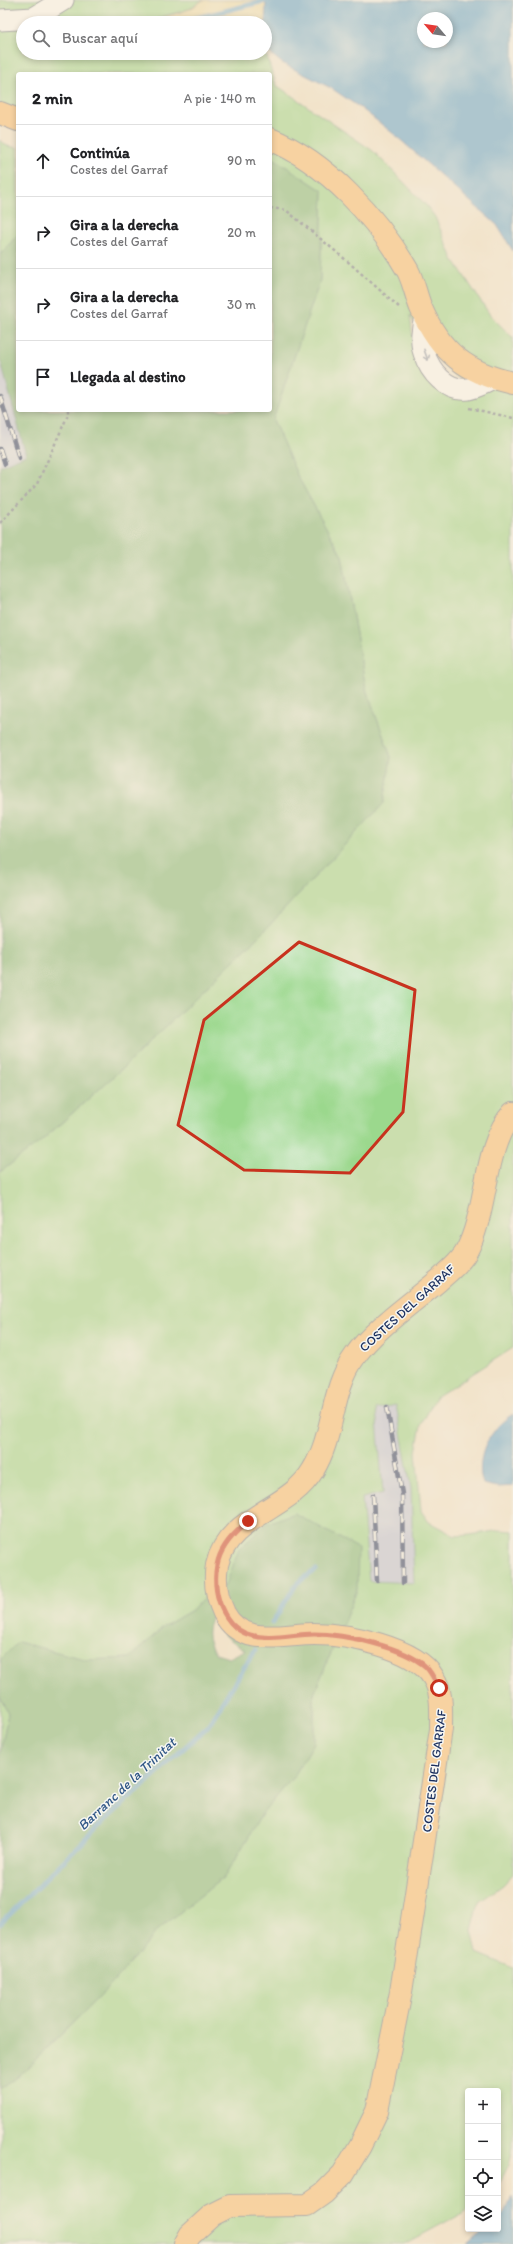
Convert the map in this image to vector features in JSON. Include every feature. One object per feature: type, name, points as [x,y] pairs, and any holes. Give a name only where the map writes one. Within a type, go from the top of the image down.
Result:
[{"type":"main road","points":[[0,113],[16,119]]},
{"type":"main road","points":[[272,140],[302,155],[351,196],[378,226],[409,273],[431,329],[448,351],[475,371],[504,381]]},
{"type":"main road","name":"COSTES DEL GARRAF","points":[[185,2244],[190,2235],[212,2215],[230,2206],[307,2205],[324,2193],[343,2174],[360,2146],[377,2111],[401,1992],[441,1729],[442,1703],[439,1688],[426,1668],[415,1660],[382,1646],[349,1637],[314,1634],[275,1638],[250,1635],[234,1626],[225,1614],[214,1579],[219,1556],[231,1536],[248,1521],[283,1500],[302,1484],[314,1469],[323,1447],[345,1372],[356,1355],[381,1329],[451,1269],[465,1254],[478,1221],[500,1133],[513,1113]]},
{"type":"lane","points":[[37,16],[63,0]]},
{"type":"lane","points":[[0,20],[16,19]]},
{"type":"path","points":[[272,208],[286,210],[404,311]]},
{"type":"path","points":[[0,522],[37,484],[68,412]]},
{"type":"highlighted area","points":[[299,942],[415,990],[403,1112],[350,1173],[244,1170],[178,1125],[204,1020]]},
{"type":"shaded area","points":[[0,359],[26,455],[0,466]]},
{"type":"shaded area","points":[[396,1405],[411,1488],[414,1583],[369,1581],[362,1498],[382,1493],[376,1409]]},
{"type":"green space","points":[[0,0],[203,0],[190,9],[165,16],[16,16],[16,60],[268,60],[272,72],[16,72],[16,126],[0,122]]},
{"type":"green space","points":[[272,73],[276,85],[373,151],[426,205],[435,217],[453,259],[490,315],[513,338],[513,1348],[436,1397],[421,1425],[416,1452],[421,1511],[429,1522],[455,1536],[501,1530],[513,1531],[513,1874],[503,1885],[479,1902],[472,1930],[477,1953],[513,1968],[513,2147],[509,2165],[501,2180],[501,2088],[465,2088],[465,2212],[405,2244],[0,2244],[0,2090],[20,2075],[112,1984],[158,1930],[225,1876],[262,1814],[294,1776],[314,1743],[314,1694],[357,1590],[226,1585],[204,1597],[192,1610],[163,1627],[130,1658],[88,1660],[18,1642],[0,1663],[0,1172],[40,1142],[125,1066],[263,932],[384,803],[391,757],[366,689],[342,556],[298,477],[273,420],[320,280],[323,191],[272,157]],"holes":[[[410,315],[432,353],[456,376],[483,392],[425,370],[414,347]],[[396,1405],[411,1488],[414,1583],[369,1581],[362,1498],[383,1493],[376,1409]]]},
{"type":"green space","points":[[0,140],[7,146],[16,148],[16,236],[0,255]]},
{"type":"green space","points":[[272,157],[323,191],[320,280],[273,420],[298,477],[342,556],[366,689],[391,757],[384,803],[263,932],[125,1066],[40,1142],[0,1172],[0,466],[26,455],[0,359],[0,255],[16,236],[16,412],[272,412]]},
{"type":"green space","points":[[294,1513],[358,1548],[357,1590],[314,1694],[314,1743],[294,1776],[262,1814],[225,1876],[158,1930],[112,1984],[20,2075],[0,2090],[0,1754],[8,1714],[0,1697],[1,1659],[18,1642],[88,1660],[130,1658],[163,1627],[192,1610],[204,1597],[226,1585],[239,1549],[267,1523]],"holes":[[[212,1615],[225,1636],[245,1650],[229,1658],[216,1654],[210,1644],[208,1635]]]},
{"type":"green space","points":[[0,1697],[8,1714],[0,1754]]},
{"type":"sand","points":[[203,0],[266,0],[265,16],[168,16],[190,9]]},
{"type":"water","points":[[266,0],[513,0],[513,251],[497,225],[395,135],[362,109],[331,88],[282,63],[272,55],[272,16],[266,16]]},
{"type":"water","points":[[513,1414],[513,1486],[498,1487],[483,1484],[481,1464],[482,1454],[486,1444],[497,1427]]},
{"type":"water","points":[[513,2197],[513,2244],[468,2244],[482,2232],[501,2232],[501,2215],[506,2211]]},
{"type":"waterway","points":[[204,16],[265,1]]},
{"type":"waterway","name":"Barranc de la Trinitat","points":[[272,1623],[297,1583],[316,1570]]},
{"type":"waterway","name":"Barranc de la Trinitat","points":[[0,1924],[99,1826],[207,1727],[255,1650]]},
{"type":"railway","points":[[0,396],[19,458]]},
{"type":"railway","points":[[0,449],[5,464]]},
{"type":"railway","points":[[387,1407],[402,1494],[403,1583]]},
{"type":"railway","points":[[373,1495],[377,1581]]},
{"type":"route","points":[[248,1521],[231,1536],[219,1556],[214,1579],[219,1600],[225,1614],[234,1626],[250,1635],[275,1638],[314,1634],[349,1637],[382,1646],[415,1660],[426,1668],[434,1677],[439,1688]]}]
